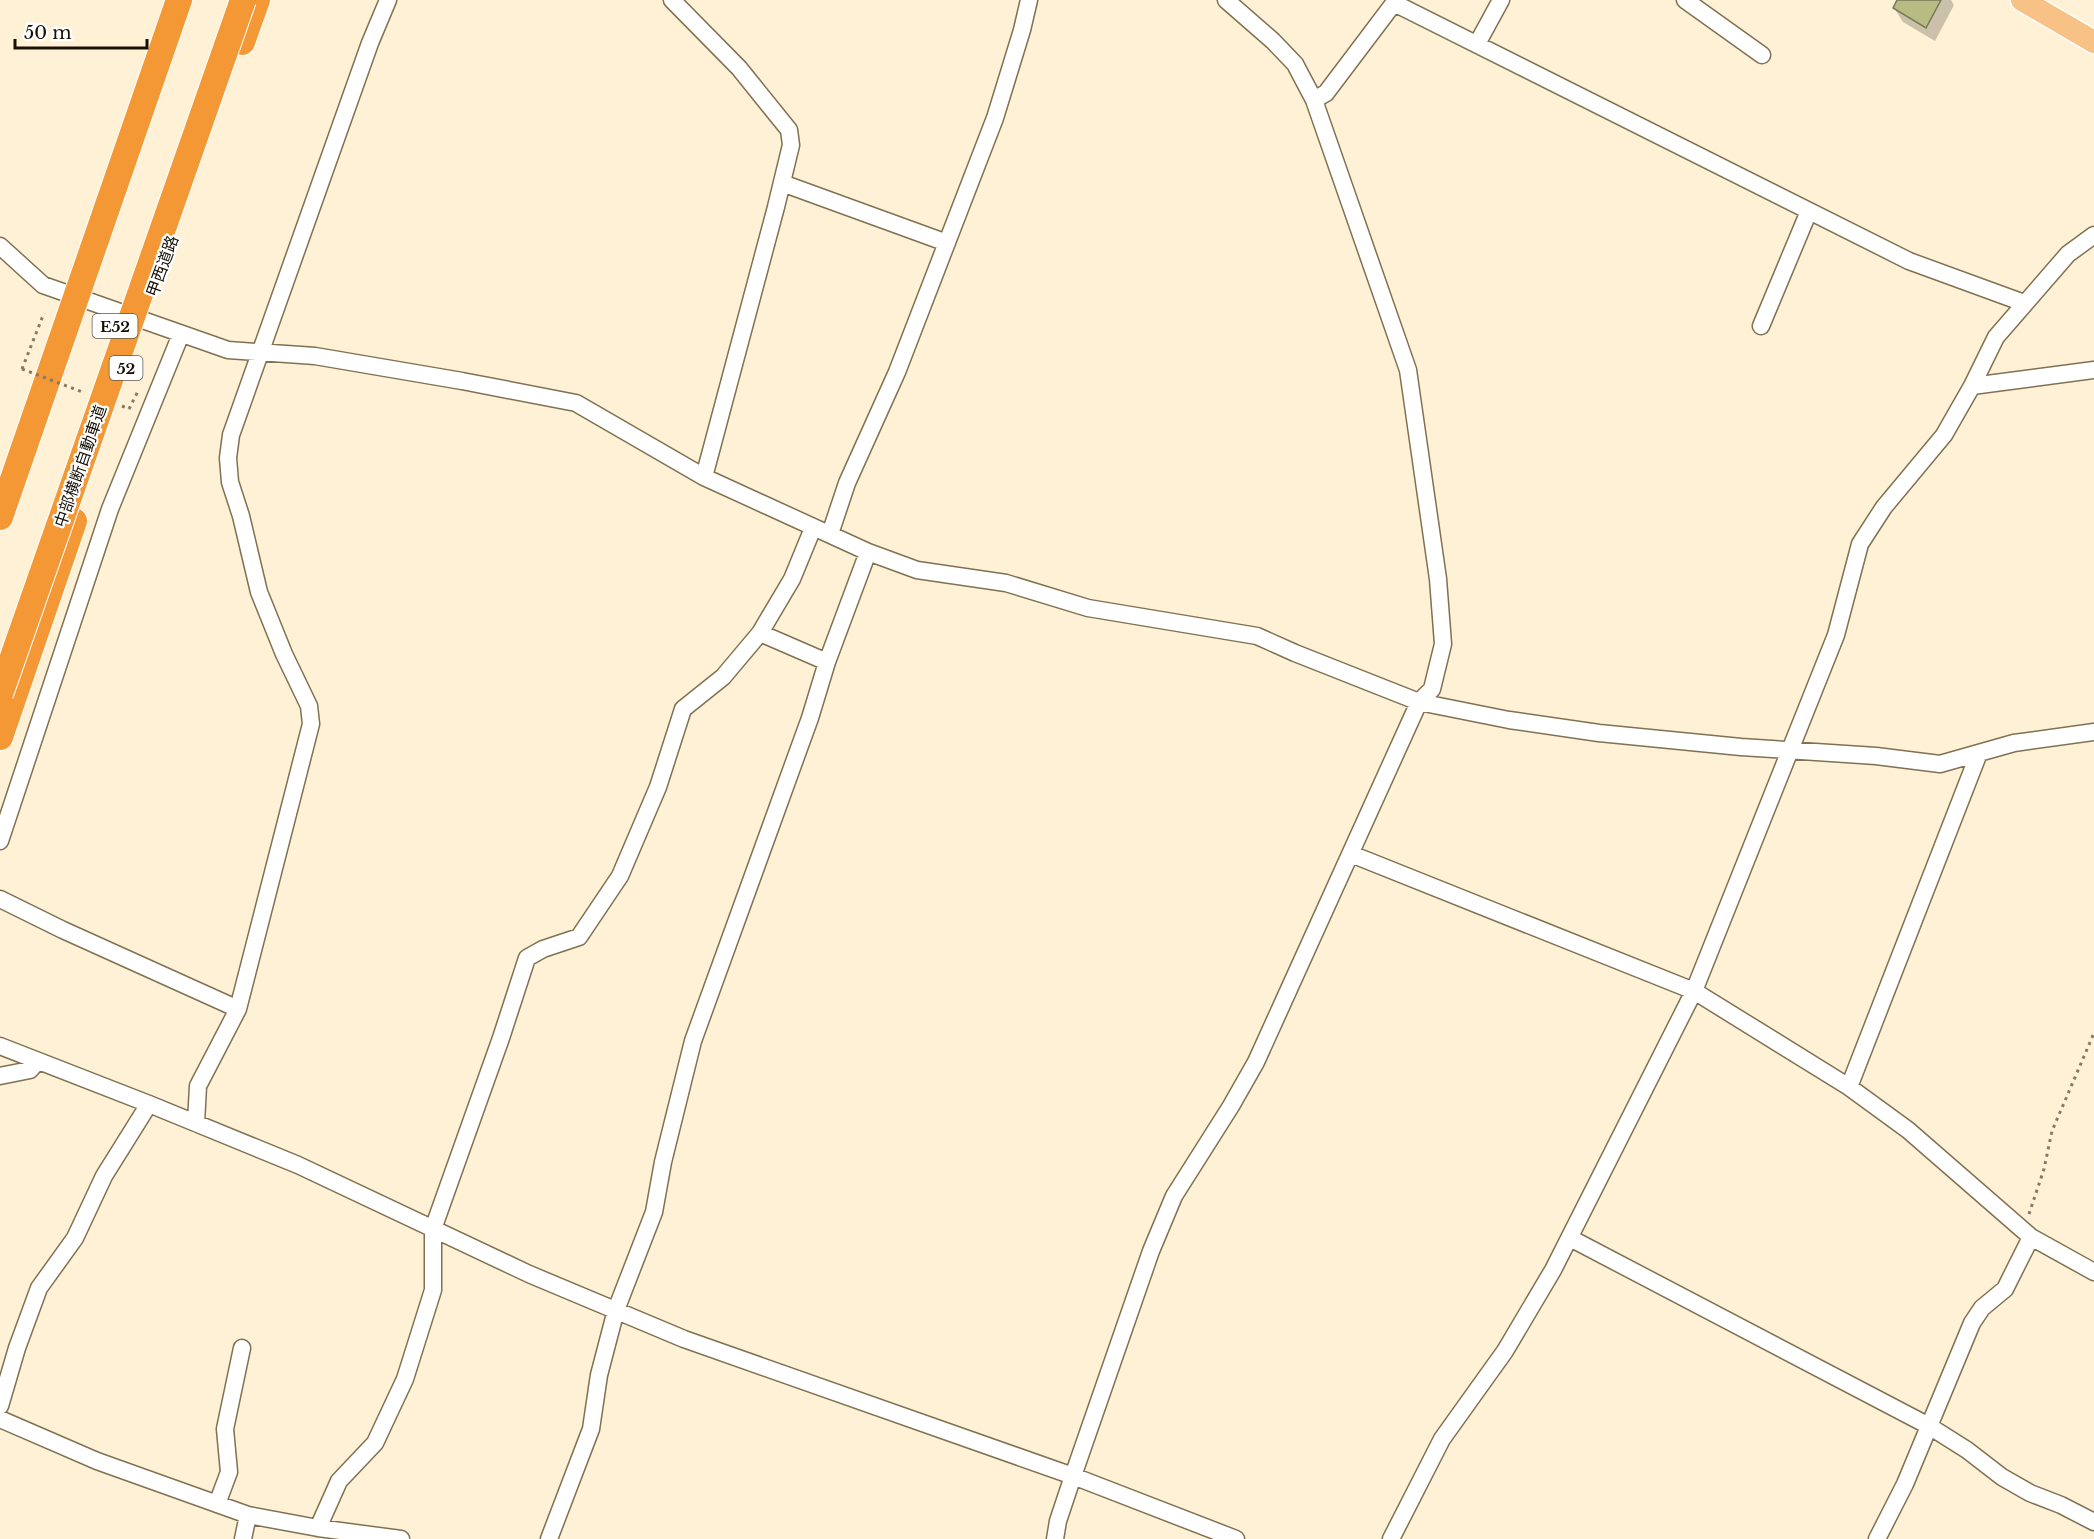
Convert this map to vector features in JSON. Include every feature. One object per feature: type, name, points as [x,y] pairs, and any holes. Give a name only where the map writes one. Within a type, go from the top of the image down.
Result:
[{"type":"highway","points":[[0,517],[179,0]]},
{"type":"highway","name":"中部横断自動車道","points":[[0,652],[230,0]]},
{"type":"highway","name":"中部横断自動車道","points":[[0,694],[243,0]]},
{"type":"highway","name":"甲西道路","points":[[0,737],[142,320],[257,0]]},
{"type":"main road","points":[[2022,0],[2094,42]]},
{"type":"street","points":[[196,1123],[198,1086],[238,1008],[311,724],[309,706],[284,654],[259,592],[241,516],[230,482],[228,458],[231,435],[370,43],[388,0]]},
{"type":"street","points":[[672,0],[739,68],[789,130],[791,145],[704,477]]},
{"type":"street","points":[[830,534],[847,483],[897,372],[995,118],[1029,0]]},
{"type":"street","points":[[1055,1539],[1058,1521],[1073,1476],[1151,1251],[1173,1196],[1231,1106],[1256,1062],[1419,702],[1432,689],[1443,644],[1438,579],[1407,370],[1314,100],[1295,64],[1273,41],[1226,0]]},
{"type":"street","points":[[1476,44],[1501,0]]},
{"type":"street","points":[[1685,0],[1762,55]]},
{"type":"street","points":[[1314,100],[1326,93],[1394,3],[1909,261],[2024,303]]},
{"type":"street","points":[[782,183],[947,243]]},
{"type":"street","points":[[1761,326],[1809,211]]},
{"type":"street","points":[[1391,1539],[1442,1439],[1505,1351],[1553,1270],[1694,991],[1836,634],[1860,544],[1884,507],[1944,435],[1996,337],[2068,254],[2094,235]]},
{"type":"street","points":[[0,246],[43,285],[228,351],[315,356],[576,403],[704,477],[813,528],[917,570],[1006,583],[1088,608],[1257,636],[1419,702],[1509,720],[1599,733],[1791,751],[1876,756],[1940,764],[2014,743],[2094,732]]},
{"type":"street","points":[[0,841],[110,509],[181,334]]},
{"type":"street","points":[[1972,386],[2094,370]]},
{"type":"street","points":[[318,1528],[339,1481],[375,1443],[405,1379],[433,1290],[433,1228],[527,958],[543,949],[579,937],[620,876],[658,787],[683,709],[723,677],[760,633],[792,579],[813,528]]},
{"type":"street","points":[[549,1539],[591,1430],[599,1375],[616,1310],[654,1212],[663,1162],[693,1041],[868,552]]},
{"type":"street","points":[[760,633],[827,662]]},
{"type":"street","points":[[1849,1087],[1979,753]]},
{"type":"street","points":[[1351,854],[1694,991],[1849,1087],[1908,1130],[2027,1233],[2094,1272]]},
{"type":"street","points":[[0,899],[63,930],[238,1008]]},
{"type":"street","points":[[0,1046],[298,1165],[529,1274],[684,1339],[1073,1476],[1236,1539]]},
{"type":"street","points":[[0,1076],[30,1070],[38,1061]]},
{"type":"street","points":[[0,1406],[17,1348],[39,1288],[75,1238],[104,1176],[149,1104]]},
{"type":"street","points":[[1877,1539],[1905,1484],[1972,1323],[1982,1308],[2006,1290],[2027,1233]]},
{"type":"street","points":[[1570,1238],[1929,1426],[1967,1450],[2002,1477],[2030,1493],[2061,1505],[2094,1522]]},
{"type":"street","points":[[217,1504],[229,1472],[225,1429],[242,1348]]},
{"type":"street","points":[[0,1419],[97,1461],[248,1515],[318,1528],[400,1539]]},
{"type":"street","points":[[243,1539],[248,1515]]},
{"type":"path","points":[[44,313],[22,369],[86,393]]},
{"type":"path","points":[[119,405],[129,409]]},
{"type":"path","points":[[2027,1233],[2052,1131],[2094,1033]]},
{"type":"building","points":[[1897,0],[1941,0],[1926,28],[1893,8]]}]
